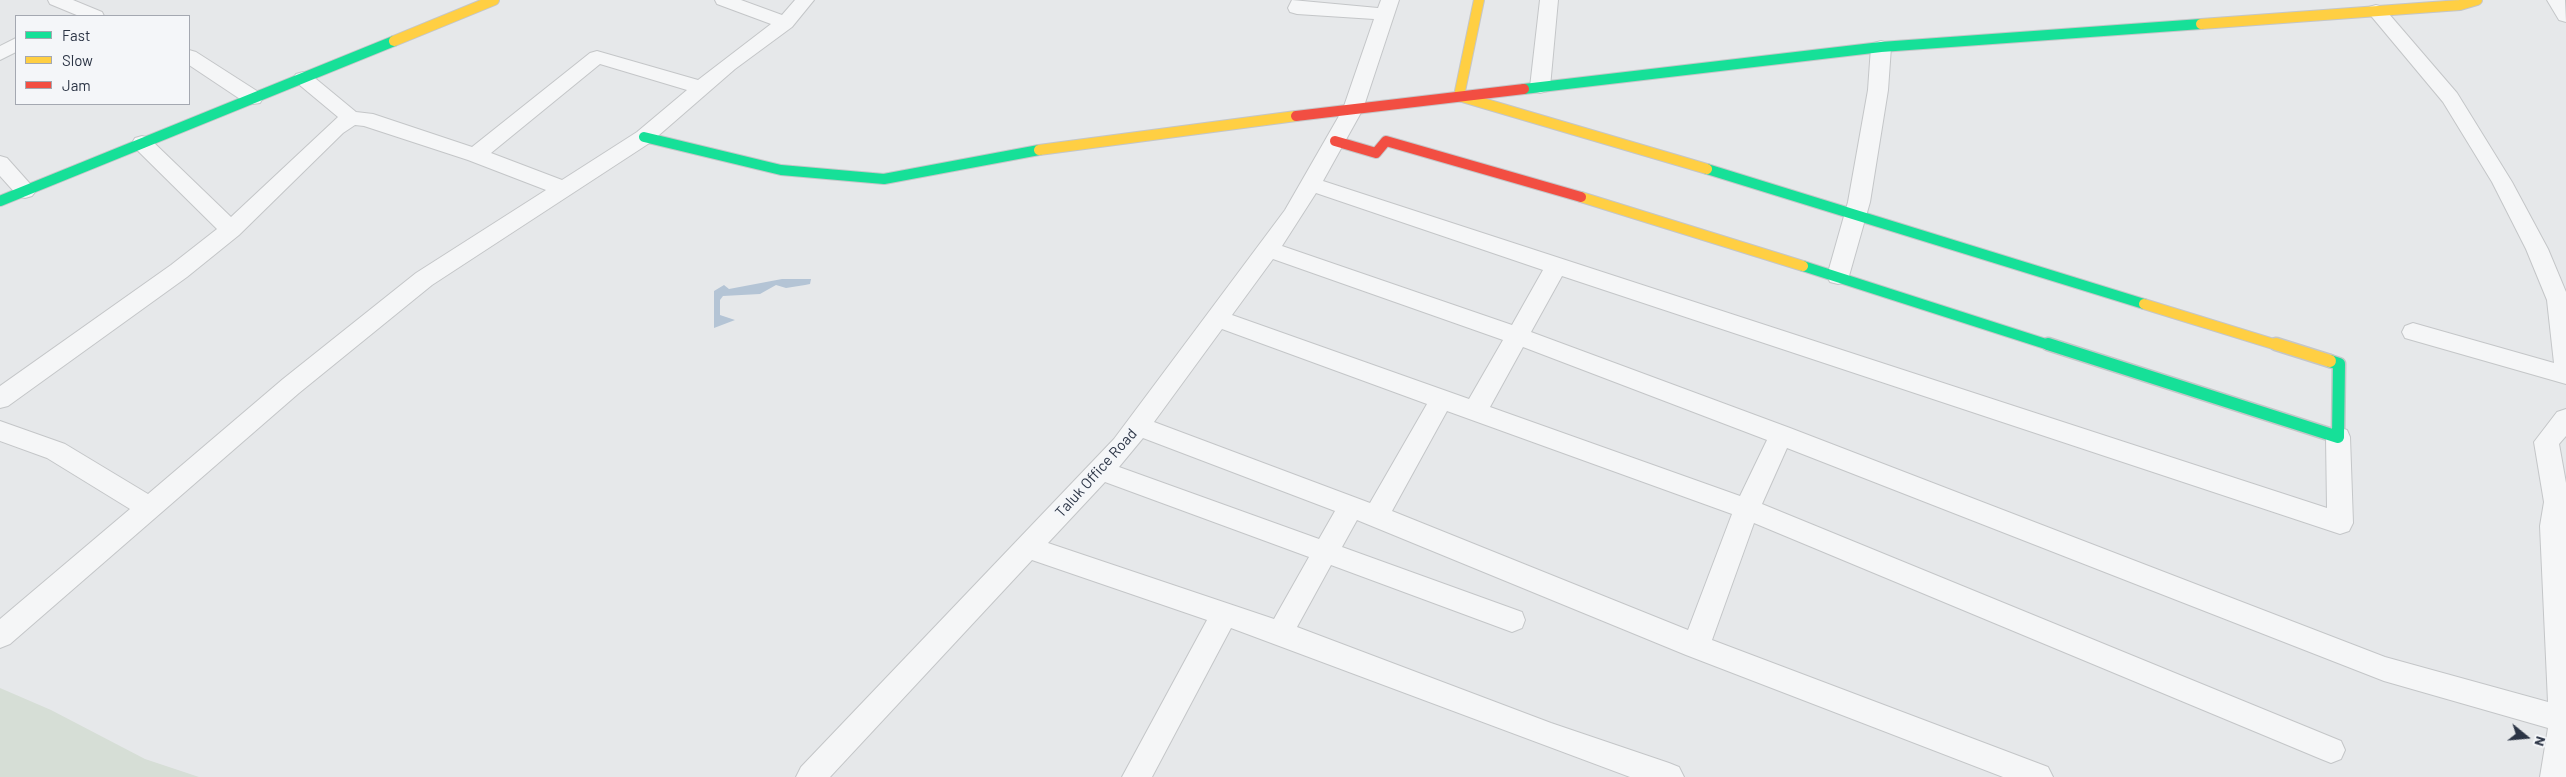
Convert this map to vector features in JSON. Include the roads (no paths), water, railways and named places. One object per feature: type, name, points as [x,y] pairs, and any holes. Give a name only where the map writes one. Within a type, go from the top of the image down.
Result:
[{"type":"street","points":[[57,0],[70,12],[89,15]]},
{"type":"street","points":[[0,201],[494,0]]},
{"type":"street","points":[[724,0],[785,23]]},
{"type":"street","points":[[0,636],[291,386],[424,279],[644,137],[702,88],[785,23],[805,0]]},
{"type":"street","points":[[1301,0],[1297,8],[1387,7]]},
{"type":"street","points":[[1459,96],[1479,0]]},
{"type":"street","points":[[1540,86],[1548,0]]},
{"type":"street","points":[[644,137],[780,170],[884,179],[1021,152],[1540,86],[1881,47],[2376,11],[2399,5],[2460,5],[2477,0]]},
{"type":"street","points":[[2556,0],[2566,16]]},
{"type":"street","name":"Taluk Office Road","points":[[811,777],[1100,470],[1138,426],[1293,215],[1353,109],[1387,7]]},
{"type":"street","points":[[2376,11],[2450,98],[2502,182],[2562,301],[2566,364]]},
{"type":"street","points":[[0,54],[15,45]]},
{"type":"street","points":[[1838,276],[1856,213],[1878,90],[1881,47]]},
{"type":"street","points":[[190,57],[253,98]]},
{"type":"street","points":[[475,155],[597,57],[702,88]]},
{"type":"street","points":[[303,78],[351,118],[366,119],[475,155],[564,188]]},
{"type":"street","points":[[1310,184],[2222,486],[2340,523],[2339,364],[1856,213],[1459,96]]},
{"type":"street","points":[[0,399],[179,271],[231,230],[336,128],[351,118]]},
{"type":"street","points":[[1335,140],[1376,153],[1386,141],[1630,211],[2338,437]]},
{"type":"street","points":[[142,143],[231,230]]},
{"type":"street","points":[[0,163],[26,191]]},
{"type":"street","points":[[1268,249],[1518,336],[1782,435],[2384,669],[2564,719]]},
{"type":"street","points":[[1475,411],[1556,265]]},
{"type":"street","points":[[1216,318],[1747,509],[2331,750]]},
{"type":"street","points":[[2413,332],[2566,375]]},
{"type":"street","points":[[1376,516],[1442,399]]},
{"type":"street","points":[[2555,777],[2564,719],[2553,526],[2562,503],[2546,442],[2566,419]]},
{"type":"street","points":[[1138,426],[1351,506],[1696,646],[1917,729],[2038,777]]},
{"type":"street","points":[[0,431],[56,451],[150,508]]},
{"type":"street","points":[[1696,646],[1747,509],[1782,435]]},
{"type":"street","points":[[1100,470],[1512,620]]},
{"type":"street","points":[[1280,633],[1351,506]]},
{"type":"street","points":[[1027,547],[1280,633],[1551,736],[1669,777]]},
{"type":"street","points":[[1137,777],[1224,614]]},
{"type":"water","points":[[782,279],[811,279],[810,284],[786,288],[776,285],[760,294],[723,296],[720,300],[720,315],[735,320],[714,328],[714,291],[724,285],[729,289]]}]
